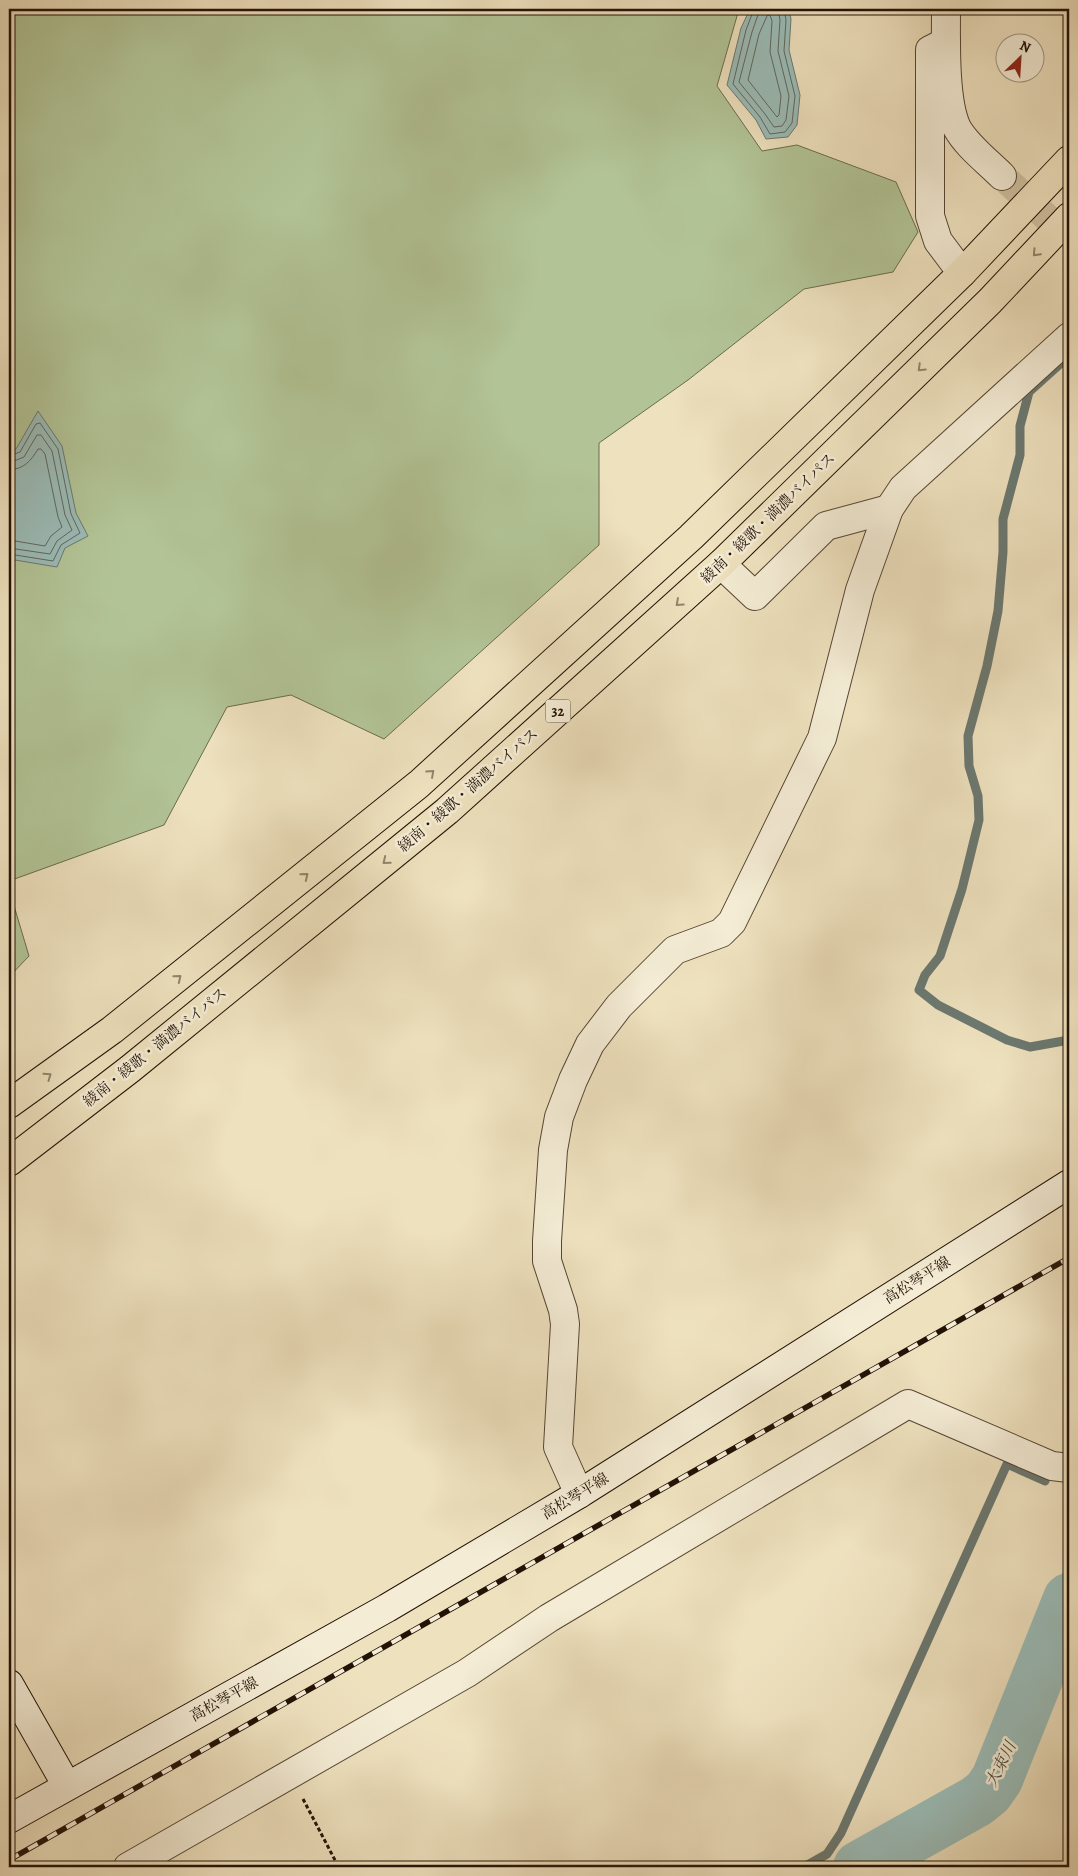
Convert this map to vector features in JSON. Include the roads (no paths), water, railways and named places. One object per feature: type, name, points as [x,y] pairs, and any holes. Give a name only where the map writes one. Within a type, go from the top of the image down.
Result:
[{"type":"highway","name":"32","points":[[9,1104],[112,1030],[419,784],[691,537],[962,272],[1069,160]]},
{"type":"highway","name":"綾南・綾歌・満濃バイパス","points":[[9,1162],[130,1069],[447,811],[721,564],[990,300],[1069,218]]},
{"type":"street","points":[[946,9],[950,110],[958,129],[1002,176]]},
{"type":"street","points":[[946,42],[930,50],[930,216],[938,241],[962,272]]},
{"type":"street","points":[[579,1494],[558,1446],[565,1324],[563,1310],[547,1261],[553,1150],[559,1117],[573,1080],[590,1044],[619,1006],[675,950],[720,933],[732,922],[822,738],[860,590],[889,509],[903,488],[1069,336]]},
{"type":"street","points":[[721,564],[755,596],[826,526],[889,509]]},
{"type":"street","name":"高松琴平線","points":[[9,1819],[387,1608],[579,1494],[1069,1184]]},
{"type":"street","points":[[128,1867],[467,1673],[549,1618],[908,1404],[1052,1466],[1069,1468]]},
{"type":"street","points":[[9,1684],[66,1786]]},
{"type":"water","points":[[750,9],[789,9],[791,19],[789,50],[800,95],[797,125],[788,137],[766,139],[756,120],[727,85],[741,28]]},
{"type":"water","points":[[38,411],[62,446],[76,513],[88,536],[65,548],[57,567],[9,559],[9,452],[16,449]]},
{"type":"waterway","points":[[1069,356],[1029,392],[1020,426],[1020,455],[1003,519],[1003,552],[998,611],[987,666],[968,736],[969,766],[978,796],[979,820],[962,889],[940,956],[925,975],[919,990],[938,1005],[1007,1040],[1030,1047],[1069,1040]]},
{"type":"waterway","points":[[804,1867],[827,1854],[841,1833],[1007,1464],[1045,1481]]},
{"type":"waterway","points":[[839,1867],[966,1798],[985,1780],[997,1759],[1065,1585],[1069,1565]]},
{"type":"waterway","name":"大束川","points":[[859,1867],[977,1801],[988,1792],[997,1779],[1069,1599]]},
{"type":"tunnel","points":[[1002,176],[1069,238]]},
{"type":"railway","points":[[9,1860],[1069,1258]]}]
